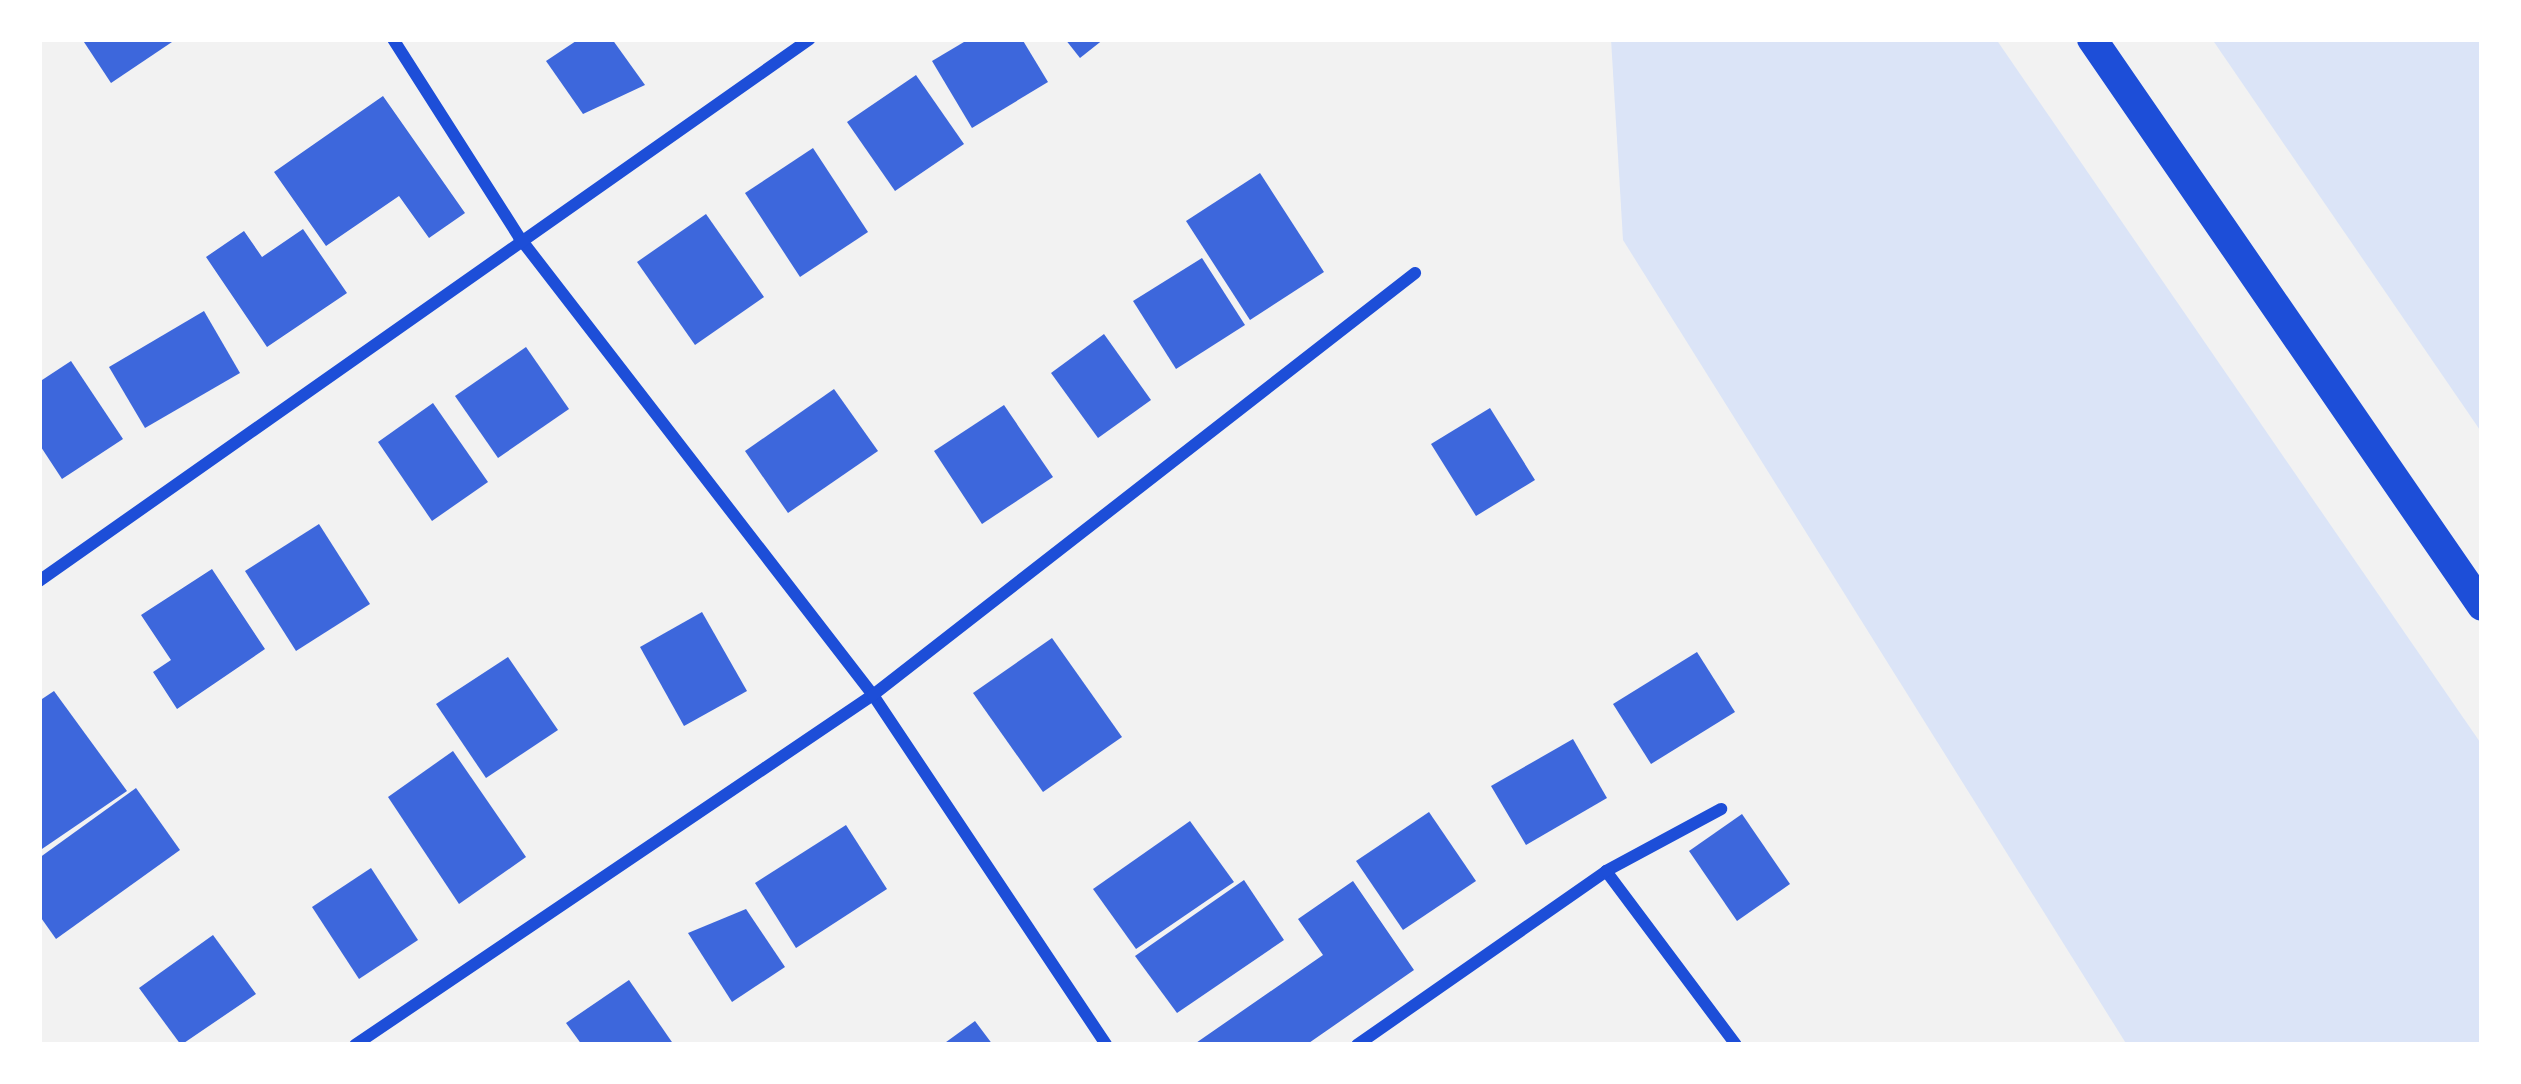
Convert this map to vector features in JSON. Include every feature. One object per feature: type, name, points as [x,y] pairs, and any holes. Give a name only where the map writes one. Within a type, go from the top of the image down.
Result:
[{"type":"main road","points":[[2092,39],[2482,606]]},
{"type":"street","points":[[393,39],[519,237],[873,695],[1106,1045]]},
{"type":"street","points":[[39,581],[519,237],[810,39]]},
{"type":"street","points":[[355,1045],[873,695],[1415,273]]},
{"type":"street","points":[[1357,1045],[1606,871],[1721,809]]},
{"type":"street","points":[[1606,871],[1736,1045]]},
{"type":"shaded area","points":[[1611,39],[1996,39],[2482,745],[2482,1045],[2127,1045],[1623,240]]},
{"type":"shaded area","points":[[2212,39],[2482,39],[2482,433]]},
{"type":"building","points":[[82,39],[170,39],[172,42],[111,83]]},
{"type":"building","points":[[579,39],[612,39],[645,85],[583,114],[546,61]]},
{"type":"building","points":[[969,39],[1022,39],[1048,82],[972,128],[932,61]]},
{"type":"building","points":[[1065,39],[1104,39],[1080,58]]},
{"type":"building","points":[[916,75],[964,144],[895,191],[847,122]]},
{"type":"building","points":[[383,96],[465,213],[429,238],[399,196],[326,246],[274,172]]},
{"type":"building","points":[[813,148],[868,232],[800,277],[745,193]]},
{"type":"building","points":[[1260,173],[1324,272],[1250,320],[1186,221]]},
{"type":"building","points":[[706,214],[764,297],[695,345],[637,262]]},
{"type":"building","points":[[303,229],[347,293],[267,347],[206,257],[244,231],[262,257]]},
{"type":"building","points":[[1202,258],[1245,325],[1176,369],[1133,301]]},
{"type":"building","points":[[204,311],[240,373],[145,428],[109,367]]},
{"type":"building","points":[[1104,334],[1151,400],[1098,438],[1051,373]]},
{"type":"building","points":[[526,347],[569,409],[498,458],[455,396]]},
{"type":"building","points":[[71,361],[123,439],[62,479],[39,444],[39,382]]},
{"type":"building","points":[[834,389],[878,451],[788,513],[745,451]]},
{"type":"building","points":[[433,403],[488,482],[432,521],[378,442]]},
{"type":"building","points":[[1004,405],[1053,477],[982,524],[934,451]]},
{"type":"building","points":[[1490,408],[1535,480],[1476,516],[1431,444]]},
{"type":"building","points":[[319,524],[370,604],[296,651],[245,571]]},
{"type":"building","points":[[212,569],[265,649],[177,709],[153,672],[171,660],[141,615]]},
{"type":"building","points":[[702,612],[747,691],[684,726],[640,647]]},
{"type":"building","points":[[1052,638],[1122,737],[1043,792],[973,693]]},
{"type":"building","points":[[1697,652],[1735,712],[1651,764],[1613,704]]},
{"type":"building","points":[[508,657],[558,730],[486,778],[436,704]]},
{"type":"building","points":[[54,691],[127,791],[39,851],[39,701]]},
{"type":"building","points":[[1573,739],[1607,798],[1526,845],[1491,786]]},
{"type":"building","points":[[453,751],[526,857],[459,904],[388,797]]},
{"type":"building","points":[[136,788],[180,850],[56,939],[39,915],[39,858]]},
{"type":"building","points":[[1429,812],[1476,881],[1403,930],[1356,861]]},
{"type":"building","points":[[1742,814],[1790,884],[1737,921],[1689,851]]},
{"type":"building","points":[[1190,821],[1234,882],[1136,949],[1093,889]]},
{"type":"building","points":[[846,825],[887,889],[796,948],[755,883]]},
{"type":"building","points":[[371,868],[418,940],[359,979],[312,907]]},
{"type":"building","points":[[1244,880],[1284,940],[1177,1013],[1135,956]]},
{"type":"building","points":[[1353,881],[1414,970],[1306,1045],[1193,1045],[1323,955],[1298,919]]},
{"type":"building","points":[[746,909],[785,967],[732,1002],[688,933]]},
{"type":"building","points":[[213,935],[256,994],[181,1045],[139,988]]},
{"type":"building","points":[[629,980],[674,1045],[582,1045],[566,1023]]},
{"type":"building","points":[[975,1021],[993,1045],[942,1045]]}]
